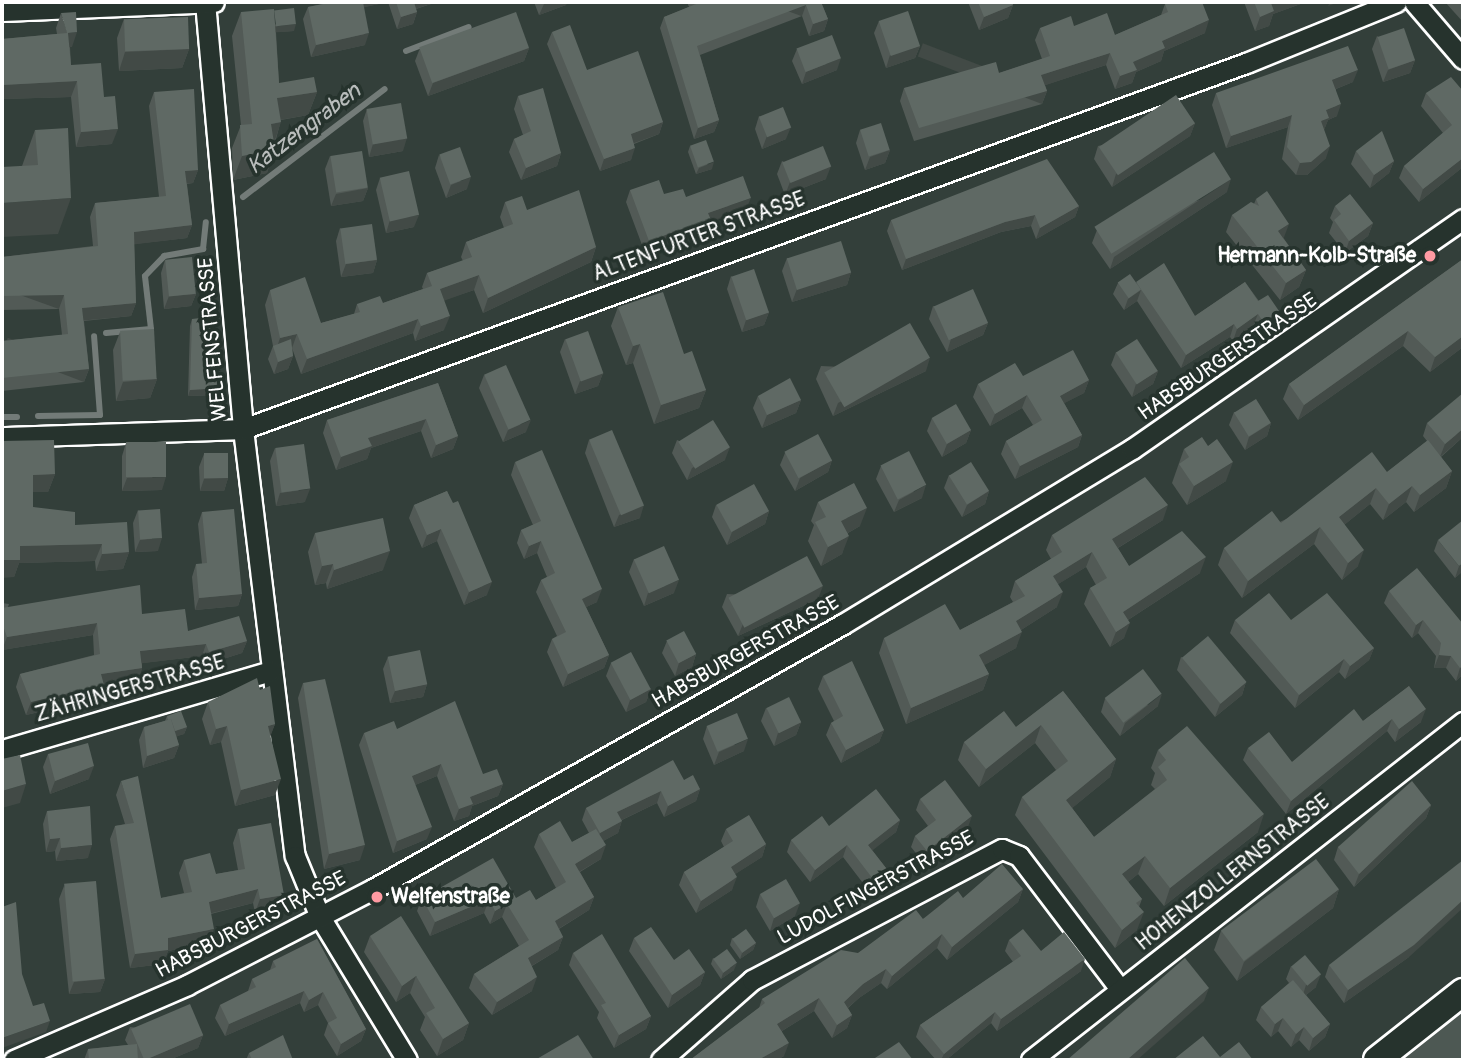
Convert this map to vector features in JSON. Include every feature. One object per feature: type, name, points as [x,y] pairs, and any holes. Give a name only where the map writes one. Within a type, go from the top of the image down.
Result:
[{"type":"main road","points":[[1377,1060],[1463,992]]},
{"type":"street","name":"WELFENSTRASSE","points":[[208,2],[243,429],[295,856],[320,917],[407,1060]]},
{"type":"street","points":[[2,11],[208,2]]},
{"type":"street","name":"ALTENFURTER STRASSE","points":[[2,437],[243,429],[1246,63],[1396,2]]},
{"type":"street","points":[[1414,2],[1463,59]]},
{"type":"street","name":"HABSBURGERSTRASSE","points":[[14,1060],[320,917],[1025,516],[1198,405],[1463,219]]},
{"type":"street","name":"ZÄHRINGERSTRASSE","points":[[2,750],[271,671]]},
{"type":"street","name":"HOHENZOLLERNSTRASSE","points":[[1031,1060],[1463,722]]},
{"type":"street","name":"LUDOLFINGERSTRASSE","points":[[661,1060],[752,979],[1002,849],[1019,856],[1120,989]]},
{"type":"shaded area","points":[[1463,1009],[1463,1060],[1397,1060]]},
{"type":"building","points":[[333,2],[363,2],[369,33],[316,45],[308,7]]},
{"type":"building","points":[[396,2],[414,2],[417,12],[401,17]]},
{"type":"building","points":[[696,2],[821,2],[828,19],[813,24],[806,5],[697,46],[719,120],[698,128],[664,17]]},
{"type":"building","points":[[978,2],[1012,2],[1013,5],[984,17]]},
{"type":"building","points":[[1202,2],[1209,20],[1162,41],[1165,48],[1133,62],[1137,70],[1120,76],[1110,53],[1041,75],[1047,91],[919,128],[904,88],[996,62],[999,73],[1050,56],[1040,28],[1071,16],[1074,26],[1107,13],[1115,35],[1168,12],[1165,4]]},
{"type":"building","points":[[1254,2],[1274,2],[1271,3],[1274,11],[1260,17]]},
{"type":"building","points":[[294,8],[296,24],[276,26],[274,10]]},
{"type":"building","points":[[274,9],[279,83],[314,77],[317,92],[277,98],[281,122],[271,124],[275,149],[242,156],[240,125],[252,124],[241,12]]},
{"type":"building","points":[[908,11],[920,46],[891,56],[879,21]]},
{"type":"building","points":[[76,12],[77,32],[68,33],[71,65],[101,63],[104,97],[115,96],[118,129],[81,132],[77,81],[2,85],[2,39],[67,33],[61,13]]},
{"type":"building","points":[[516,12],[529,48],[432,83],[419,47]]},
{"type":"building","points":[[188,17],[189,49],[125,51],[124,19]]},
{"type":"building","points":[[570,25],[587,70],[638,51],[663,122],[631,134],[635,148],[604,159],[552,32]]},
{"type":"building","points":[[1404,28],[1415,60],[1389,69],[1378,37]]},
{"type":"building","points":[[832,35],[841,58],[805,72],[797,49]]},
{"type":"building","points":[[1348,46],[1358,70],[1332,80],[1341,104],[1326,110],[1329,118],[1321,121],[1330,146],[1311,162],[1300,163],[1287,147],[1292,115],[1231,136],[1216,93]]},
{"type":"building","points":[[1451,77],[1463,91],[1463,158],[1423,189],[1404,166],[1452,125],[1426,93]]},
{"type":"building","points":[[543,88],[561,153],[526,168],[514,139],[531,131],[518,96]]},
{"type":"building","points":[[194,89],[198,170],[185,171],[192,225],[134,232],[136,303],[82,308],[89,369],[2,378],[2,341],[68,334],[64,295],[2,296],[2,257],[98,246],[95,203],[166,196],[154,92]]},
{"type":"building","points":[[1176,95],[1195,123],[1118,175],[1099,147]]},
{"type":"building","points":[[401,103],[407,138],[373,145],[367,109]]},
{"type":"building","points":[[783,107],[791,127],[767,137],[759,117]]},
{"type":"building","points":[[881,123],[890,150],[869,156],[860,130]]},
{"type":"building","points":[[68,128],[71,198],[2,203],[2,167],[38,165],[35,130]]},
{"type":"building","points":[[1382,131],[1394,161],[1374,175],[1356,151]]},
{"type":"building","points":[[706,140],[714,162],[698,167],[690,146]]},
{"type":"building","points":[[823,146],[831,166],[790,183],[782,162]]},
{"type":"building","points":[[460,147],[471,177],[450,185],[439,155]]},
{"type":"building","points":[[362,151],[368,188],[336,193],[330,156]]},
{"type":"building","points":[[1214,152],[1231,179],[1111,254],[1094,227]]},
{"type":"building","points":[[1047,159],[1079,206],[1040,228],[1035,215],[1005,222],[906,259],[891,220]]},
{"type":"building","points":[[409,171],[419,215],[390,222],[380,178]]},
{"type":"building","points":[[743,176],[751,198],[708,213],[714,227],[698,233],[695,224],[649,241],[630,190],[659,180],[664,194],[683,189],[686,197]]},
{"type":"building","points":[[579,190],[596,247],[488,298],[479,275],[440,289],[450,316],[421,326],[418,319],[307,359],[297,334],[280,338],[270,290],[305,277],[321,323],[360,312],[357,304],[380,296],[383,303],[432,286],[427,273],[472,257],[466,242],[513,224],[505,202],[522,196],[527,210]]},
{"type":"building","points":[[1267,191],[1289,224],[1278,231],[1306,270],[1286,283],[1232,215],[1251,202],[1259,206],[1256,199]]},
{"type":"building","points":[[1350,194],[1373,223],[1349,241],[1334,220],[1341,214],[1335,206]]},
{"type":"building","points":[[372,224],[377,260],[345,264],[340,228]]},
{"type":"building","points":[[841,241],[851,272],[797,290],[787,259]]},
{"type":"building","points":[[192,257],[196,294],[169,297],[165,260]]},
{"type":"building","points":[[1463,259],[1463,336],[1435,357],[1408,331],[1304,405],[1289,384]]},
{"type":"building","points":[[1164,263],[1195,316],[1245,282],[1258,301],[1268,295],[1279,311],[1264,323],[1258,314],[1237,329],[1234,324],[1186,355],[1136,282]]},
{"type":"building","points":[[754,269],[769,312],[746,320],[731,277]]},
{"type":"building","points":[[1130,274],[1141,290],[1129,298],[1118,283]]},
{"type":"building","points":[[973,289],[988,323],[949,340],[934,306]]},
{"type":"building","points":[[663,292],[684,354],[692,351],[706,390],[661,405],[640,344],[633,346],[618,307]]},
{"type":"building","points":[[209,317],[219,388],[190,390],[192,319]]},
{"type":"building","points":[[910,323],[930,358],[844,407],[824,373]]},
{"type":"building","points":[[154,329],[157,379],[123,381],[120,331]]},
{"type":"building","points":[[588,331],[603,373],[581,381],[565,339]]},
{"type":"building","points":[[291,339],[293,356],[278,362],[273,346]]},
{"type":"building","points":[[1137,339],[1158,371],[1137,384],[1116,353]]},
{"type":"building","points":[[1073,350],[1089,380],[1060,396],[1082,435],[1020,466],[1006,441],[1042,420],[1027,395],[995,414],[978,384],[1015,363],[1023,376]]},
{"type":"building","points":[[506,365],[530,420],[508,430],[484,375]]},
{"type":"building","points":[[790,378],[801,400],[767,415],[758,396]]},
{"type":"building","points":[[438,383],[458,436],[436,445],[426,419],[368,438],[372,446],[341,457],[327,420]]},
{"type":"building","points":[[1463,393],[1463,429],[1445,444],[1427,423]]},
{"type":"building","points":[[1256,399],[1271,423],[1249,437],[1234,413]]},
{"type":"building","points":[[956,404],[971,430],[947,444],[932,418]]},
{"type":"building","points":[[713,420],[730,447],[695,469],[678,442]]},
{"type":"building","points":[[612,430],[644,505],[621,515],[589,440]]},
{"type":"building","points":[[818,434],[832,460],[799,478],[784,452]]},
{"type":"building","points":[[1202,437],[1208,446],[1217,439],[1233,462],[1194,486],[1179,464],[1189,457],[1184,449]]},
{"type":"building","points":[[54,440],[55,474],[33,475],[33,507],[75,512],[75,525],[127,522],[129,552],[102,554],[102,544],[20,546],[20,560],[2,560],[2,441]]},
{"type":"building","points":[[1428,440],[1452,471],[1420,495],[1412,486],[1389,504],[1376,488],[1339,517],[1364,550],[1348,563],[1320,527],[1248,581],[1224,548],[1272,511],[1281,523],[1372,452],[1387,472]]},
{"type":"building","points":[[126,442],[166,442],[166,477],[126,477]]},
{"type":"building","points":[[304,444],[310,489],[282,493],[275,448]]},
{"type":"building","points":[[542,450],[602,589],[582,599],[609,655],[568,674],[552,639],[566,632],[541,580],[555,573],[541,541],[529,546],[521,530],[541,521],[515,462]]},
{"type":"building","points":[[909,451],[926,485],[898,499],[880,466]]},
{"type":"building","points":[[204,453],[228,453],[228,478],[204,478]]},
{"type":"building","points":[[971,462],[989,491],[967,505],[949,476]]},
{"type":"building","points":[[1145,477],[1168,505],[1112,539],[1129,566],[1182,531],[1206,557],[1123,612],[1130,623],[1116,632],[1090,588],[1107,578],[1092,552],[1053,576],[1063,592],[1016,621],[1022,632],[979,655],[989,674],[911,708],[884,638],[945,604],[960,630],[1025,596],[1015,581],[1062,552],[1052,535]]},
{"type":"building","points":[[854,483],[867,508],[841,521],[849,536],[828,547],[815,522],[826,517],[818,502]]},
{"type":"building","points":[[754,484],[769,511],[731,532],[716,505]]},
{"type":"building","points":[[447,491],[453,503],[458,501],[492,582],[469,592],[441,529],[427,535],[414,505]]},
{"type":"building","points":[[160,509],[162,538],[140,539],[138,511]]},
{"type":"building","points":[[234,509],[242,594],[199,598],[196,564],[207,563],[202,512]]},
{"type":"building","points":[[383,518],[390,551],[334,570],[333,564],[322,566],[315,533]]},
{"type":"building","points":[[1463,520],[1463,563],[1459,566],[1438,540]]},
{"type":"building","points":[[664,546],[679,580],[649,593],[634,559]]},
{"type":"building","points":[[807,556],[823,586],[744,628],[728,598]]},
{"type":"building","points":[[1417,568],[1463,624],[1463,665],[1460,668],[1451,656],[1439,655],[1441,643],[1423,620],[1416,625],[1389,591]]},
{"type":"building","points":[[140,585],[142,614],[185,609],[188,631],[239,616],[247,641],[209,652],[206,644],[140,651],[142,668],[101,674],[104,685],[31,702],[20,674],[100,654],[97,623],[7,637],[2,623],[2,608]]},
{"type":"building","points":[[1269,593],[1291,620],[1327,593],[1374,648],[1350,666],[1344,659],[1299,695],[1235,620]]},
{"type":"building","points":[[684,631],[696,654],[679,663],[666,640]]},
{"type":"building","points":[[1208,636],[1247,682],[1221,704],[1182,658]]},
{"type":"building","points":[[420,650],[427,684],[395,691],[388,657]]},
{"type":"building","points":[[631,652],[651,689],[630,700],[611,663]]},
{"type":"building","points":[[852,661],[884,730],[846,750],[831,723],[843,716],[823,676]]},
{"type":"building","points":[[1143,669],[1162,694],[1123,723],[1105,698]]},
{"type":"building","points":[[257,678],[260,690],[270,686],[275,724],[268,726],[281,779],[241,790],[227,726],[216,729],[208,702]]},
{"type":"building","points":[[325,679],[365,845],[329,854],[303,683]]},
{"type":"building","points":[[1409,686],[1426,709],[1399,729],[1392,719],[1291,801],[1248,748],[1269,732],[1292,762],[1354,709],[1363,721]]},
{"type":"building","points":[[1063,691],[1116,759],[1066,800],[1094,837],[1167,780],[1158,767],[1166,760],[1158,750],[1187,726],[1264,814],[1170,888],[1145,856],[1122,874],[1142,899],[1136,903],[1144,912],[1122,930],[1022,797],[1068,761],[1041,725],[986,769],[964,742],[1004,711],[1016,727]]},
{"type":"building","points":[[789,697],[801,722],[779,733],[767,708]]},
{"type":"building","points":[[455,701],[483,774],[497,769],[503,784],[470,797],[473,804],[459,809],[441,764],[412,776],[432,827],[397,841],[364,733],[394,721],[397,729]]},
{"type":"building","points":[[181,711],[187,727],[175,731],[171,719],[168,720],[167,716]]},
{"type":"building","points":[[737,713],[748,739],[718,752],[707,726]]},
{"type":"building","points":[[171,719],[179,745],[147,756],[144,727]]},
{"type":"building","points":[[88,743],[94,766],[55,781],[48,754]]},
{"type":"building","points":[[20,755],[26,784],[2,791],[2,759]]},
{"type":"building","points":[[673,760],[684,780],[693,775],[700,789],[668,806],[661,791],[617,812],[622,821],[600,833],[586,808]]},
{"type":"building","points":[[138,776],[161,898],[192,892],[184,860],[210,853],[216,874],[245,869],[238,829],[271,823],[284,895],[260,899],[258,889],[209,902],[214,929],[168,938],[168,950],[135,954],[115,826],[134,823],[121,781]]},
{"type":"building","points":[[945,780],[972,816],[927,851],[915,836],[936,820],[920,799]]},
{"type":"building","points":[[1412,781],[1431,805],[1359,874],[1338,847]]},
{"type":"building","points":[[876,789],[900,820],[868,845],[886,868],[873,879],[847,845],[815,870],[791,840],[822,816],[829,826]]},
{"type":"building","points":[[90,806],[92,845],[61,848],[60,838],[50,839],[47,811]]},
{"type":"building","points":[[749,815],[766,844],[731,867],[737,877],[701,901],[684,872],[733,841],[726,829]]},
{"type":"building","points":[[560,821],[572,842],[596,829],[606,845],[575,864],[594,897],[555,921],[563,937],[528,958],[537,977],[497,1002],[474,974],[529,940],[507,904],[495,911],[489,899],[435,922],[422,898],[493,858],[516,898],[530,890],[536,900],[566,882],[539,834]]},
{"type":"building","points":[[1316,859],[1339,889],[1244,961],[1221,931]]},
{"type":"building","points":[[1463,860],[1463,900],[1414,945],[1348,990],[1329,965]]},
{"type":"building","points":[[1002,864],[1023,889],[952,947],[942,934],[892,976],[886,969],[863,984],[844,1002],[852,1015],[837,1025],[819,998],[777,1024],[789,1043],[758,1060],[690,1060],[765,1003],[762,999],[841,950],[858,953],[916,910],[923,919],[958,891],[963,898]]},
{"type":"building","points":[[786,879],[800,903],[774,918],[760,894]]},
{"type":"building","points":[[96,881],[105,979],[73,981],[64,884]]},
{"type":"building","points":[[16,902],[22,974],[33,1006],[44,1003],[50,1021],[2,1038],[2,907]]},
{"type":"building","points":[[401,916],[469,1023],[443,1039],[426,1013],[435,1008],[416,976],[402,986],[370,936]]},
{"type":"building","points":[[651,927],[674,960],[689,949],[705,972],[672,995],[634,938]]},
{"type":"building","points":[[746,929],[756,943],[742,953],[732,939]]},
{"type":"building","points":[[1023,929],[1041,951],[1064,932],[1085,959],[1001,1019],[995,1012],[944,1054],[920,1025],[1021,956],[1009,940]]},
{"type":"building","points":[[602,934],[651,1016],[619,1035],[601,1005],[606,1003],[573,953]]},
{"type":"building","points":[[317,939],[366,1029],[341,1044],[328,1023],[337,1018],[323,992],[309,1000],[304,991],[229,1024],[220,1005],[256,987],[252,979],[276,967],[273,961]]},
{"type":"building","points":[[727,949],[737,963],[723,973],[713,959]]},
{"type":"building","points":[[1305,955],[1321,974],[1307,986],[1291,967]]},
{"type":"building","points":[[1185,958],[1209,988],[1127,1060],[1067,1060]]},
{"type":"building","points":[[1293,980],[1330,1024],[1313,1038],[1304,1027],[1296,1034],[1283,1018],[1275,1024],[1261,1007]]},
{"type":"building","points":[[190,1004],[203,1035],[144,1060],[131,1029]]},
{"type":"building","points":[[283,1035],[293,1060],[252,1060],[249,1053]]},
{"type":"building","points":[[578,1035],[594,1060],[535,1060]]},
{"type":"building","points":[[1203,1036],[1220,1057],[1239,1042],[1253,1060],[1173,1060]]},
{"type":"building","points":[[899,1042],[913,1060],[872,1060]]},
{"type":"building","points":[[137,1044],[138,1060],[89,1060],[88,1049]]},
{"type":"waterway","name":"Katzengraben","points":[[406,51],[469,27]]},
{"type":"waterway","name":"Katzengraben","points":[[243,197],[385,89]]},
{"type":"waterway","name":"Katzengraben","points":[[106,333],[151,329],[145,276],[164,256],[203,249],[206,222]]},
{"type":"waterway","name":"Katzengraben","points":[[38,416],[100,415],[94,336]]},
{"type":"waterway","name":"Katzengraben","points":[[2,417],[17,417]]},
{"type":"place","name":"Hermann-Kolb-Straße","points":[[1430,256]]},
{"type":"place","name":"Welfenstraße","points":[[377,897]]}]
